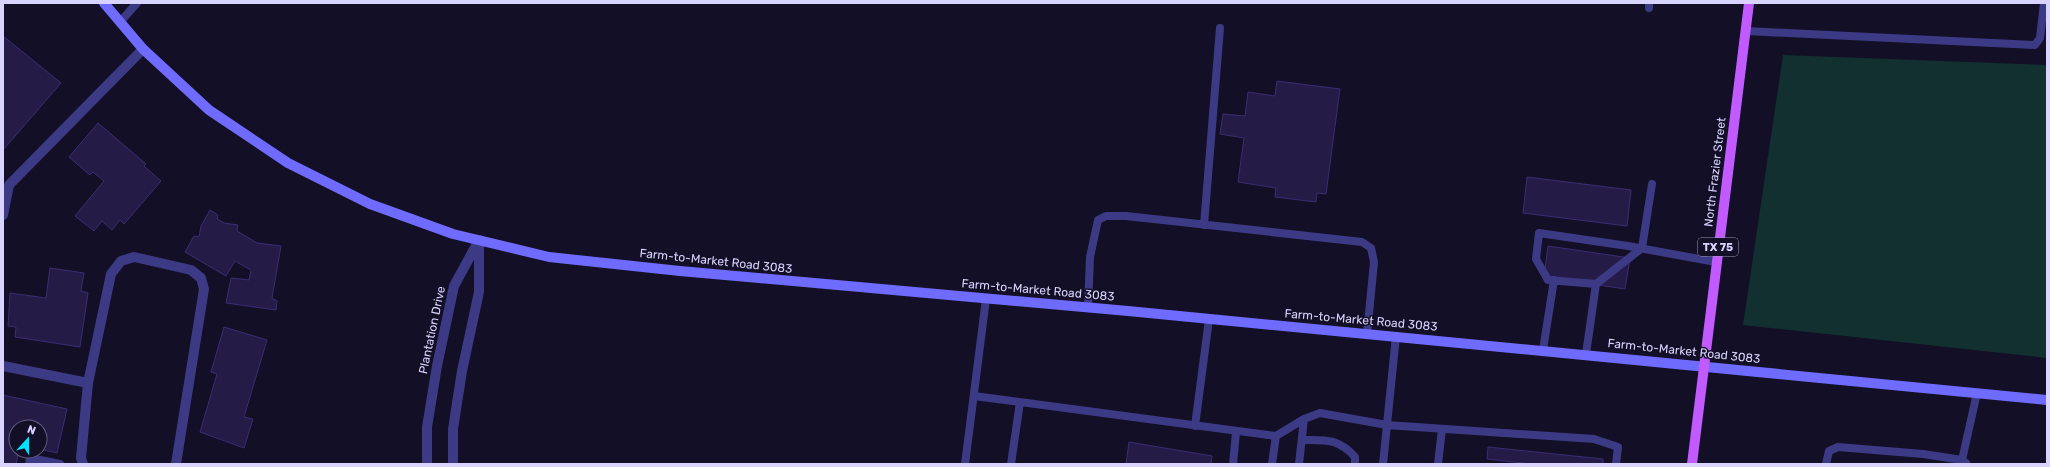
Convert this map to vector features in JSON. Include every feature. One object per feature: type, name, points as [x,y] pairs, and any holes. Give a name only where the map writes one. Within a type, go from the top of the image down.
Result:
[{"type":"main road","name":"Farm-to-Market Road 3083","points":[[104,3],[143,49],[209,110],[288,163],[370,204],[453,234],[549,257],[680,271],[1586,354],[2047,400]]},
{"type":"main road","name":"North Frazier Street","points":[[1692,464],[1749,3]]},
{"type":"street","points":[[3,215],[6,183],[143,49]]},
{"type":"street","points":[[453,464],[454,422],[462,371],[479,292],[479,240]]},
{"type":"street","name":"Plantation Drive","points":[[427,464],[427,427],[434,382],[454,286],[479,240]]},
{"type":"street","points":[[83,464],[81,458],[88,383],[111,274],[121,261],[134,257],[191,270],[201,278],[204,289],[176,464]]},
{"type":"street","points":[[3,366],[88,383]]},
{"type":"lane","points":[[120,22],[137,3]]},
{"type":"lane","points":[[1746,31],[2035,45],[2040,38],[2044,3]]},
{"type":"lane","points":[[1204,225],[1220,28]]},
{"type":"lane","points":[[1652,184],[1642,248],[1596,284],[1548,280],[1536,259],[1539,233],[1642,248],[1716,262]]},
{"type":"lane","points":[[1088,308],[1090,257],[1098,220],[1106,216],[1126,216],[1362,242],[1371,248],[1374,262],[1367,334]]},
{"type":"lane","points":[[1543,350],[1554,280]]},
{"type":"lane","points":[[1586,354],[1596,284]]},
{"type":"lane","points":[[965,464],[986,299]]},
{"type":"lane","points":[[1195,426],[1208,319]]},
{"type":"lane","points":[[1383,464],[1396,336]]},
{"type":"lane","points":[[1826,464],[1829,450],[1838,447],[1923,454],[1963,463],[1977,393]]},
{"type":"lane","points":[[974,396],[1236,432],[1276,436],[1304,419],[1320,413],[1387,425],[1594,440],[1618,447],[1616,464]]},
{"type":"lane","points":[[1012,464],[1020,402]]},
{"type":"lane","points":[[1299,464],[1304,419]]},
{"type":"lane","points":[[1438,464],[1442,429]]},
{"type":"lane","points":[[1233,464],[1236,432]]},
{"type":"lane","points":[[1272,464],[1276,436]]},
{"type":"lane","points":[[1302,440],[1330,440],[1345,446],[1355,457],[1355,464]]},
{"type":"lane","points":[[29,464],[30,458],[60,464]]},
{"type":"green space","points":[[1783,55],[2047,65],[2047,358],[1743,325]]},
{"type":"building","points":[[3,36],[61,83],[3,150]]},
{"type":"building","points":[[1277,81],[1340,89],[1326,194],[1317,193],[1316,202],[1275,197],[1276,188],[1238,182],[1244,138],[1220,134],[1223,114],[1245,116],[1248,92],[1275,96]]},
{"type":"building","points":[[98,123],[146,164],[144,166],[161,181],[124,224],[120,220],[112,230],[102,221],[94,231],[75,216],[104,181],[93,172],[90,175],[69,157]]},
{"type":"building","points":[[1527,177],[1631,190],[1627,226],[1523,213]]},
{"type":"building","points":[[210,210],[218,215],[217,219],[224,223],[238,225],[237,231],[257,243],[281,246],[272,298],[277,301],[276,310],[226,303],[231,278],[249,280],[251,270],[235,261],[226,276],[185,252],[194,236],[199,237],[201,226]]},
{"type":"building","points":[[1548,246],[1630,258],[1625,289],[1544,277]]},
{"type":"building","points":[[50,268],[84,273],[81,291],[88,293],[80,347],[15,337],[16,327],[8,326],[10,293],[46,298]]},
{"type":"building","points":[[224,327],[267,340],[244,417],[253,419],[244,448],[200,432],[217,374],[211,372]]},
{"type":"building","points":[[3,395],[67,409],[57,453],[48,451],[48,419],[8,419],[8,459],[17,459],[16,464],[3,464]]},
{"type":"building","points":[[1129,442],[1212,456],[1211,464],[1126,464]]},
{"type":"building","points":[[1488,447],[1603,459],[1603,464],[1531,464],[1487,459]]}]
